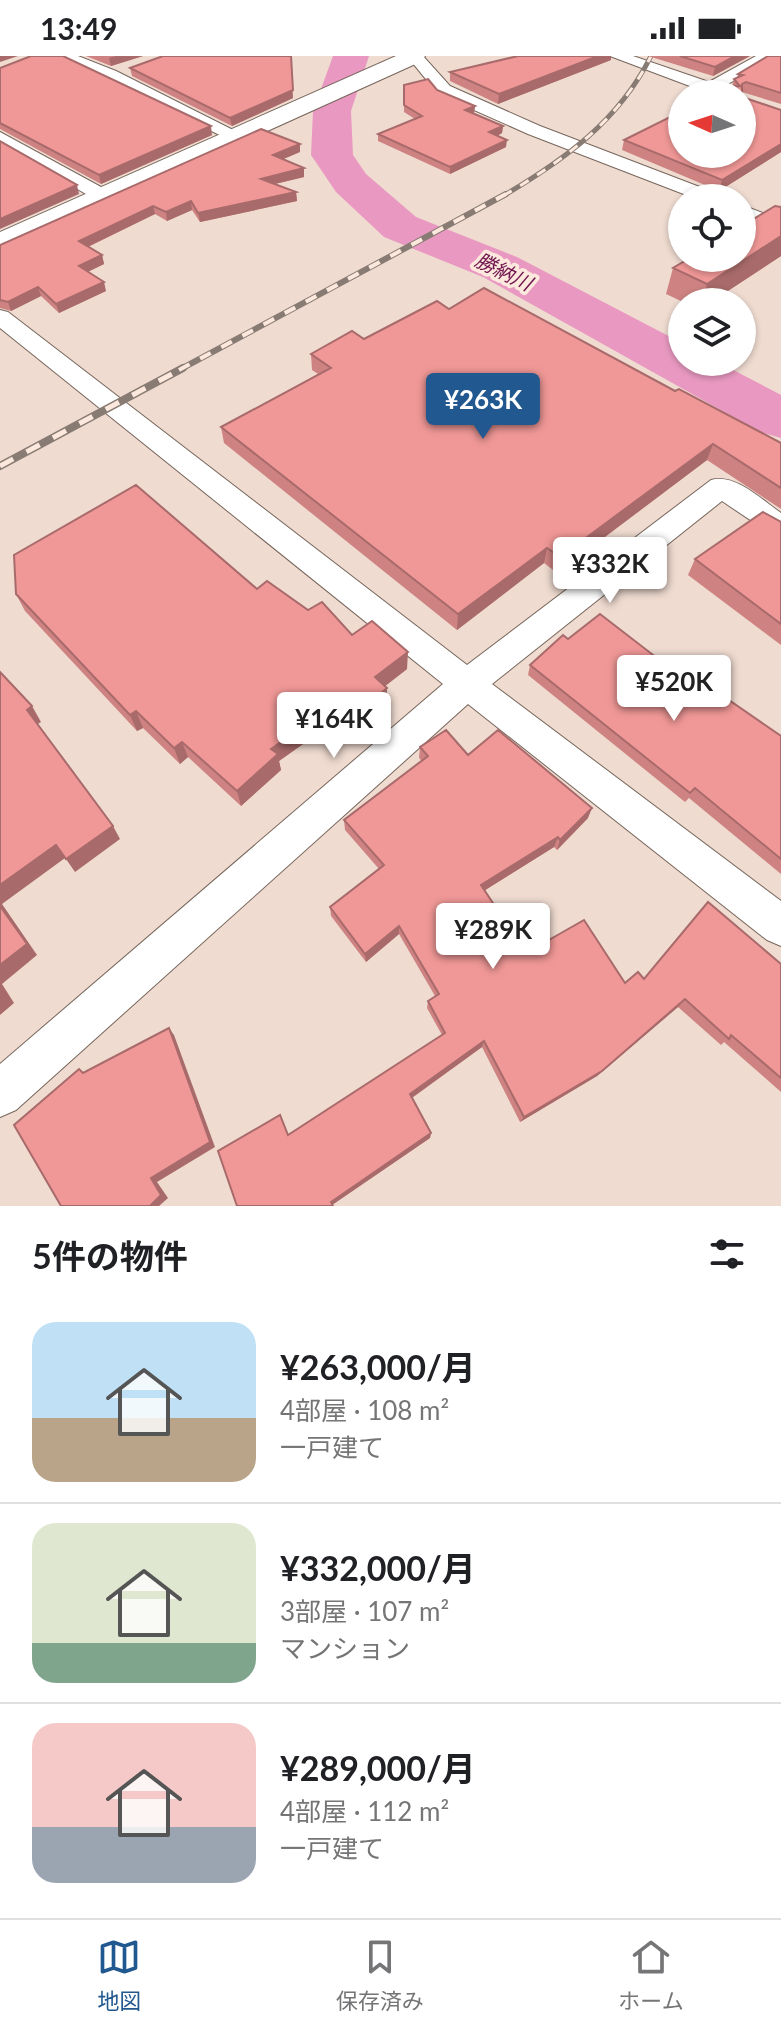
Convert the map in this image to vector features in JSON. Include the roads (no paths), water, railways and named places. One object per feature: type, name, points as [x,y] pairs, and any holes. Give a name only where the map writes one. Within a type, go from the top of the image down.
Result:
[{"type":"street","points":[[64,56],[110,74],[236,136]]},
{"type":"street","points":[[618,56],[687,80]]},
{"type":"street","points":[[724,80],[767,56]]},
{"type":"street","points":[[0,243],[408,59],[444,90],[534,130],[676,184]]},
{"type":"street","points":[[110,74],[140,65]]},
{"type":"street","points":[[0,137],[105,197]]},
{"type":"street","points":[[756,217],[781,227]]},
{"type":"street","points":[[0,317],[781,926]]},
{"type":"street","points":[[0,1094],[467,684],[721,487],[781,527]]},
{"type":"waterway","name":"勝納川","points":[[351,56],[332,111],[332,155],[351,183],[400,227],[500,267],[781,419]]},
{"type":"railway","points":[[503,196],[588,137],[623,100],[651,56]]},
{"type":"railway","points":[[179,370],[506,194]]},
{"type":"railway","points":[[0,466],[183,368]]}]
